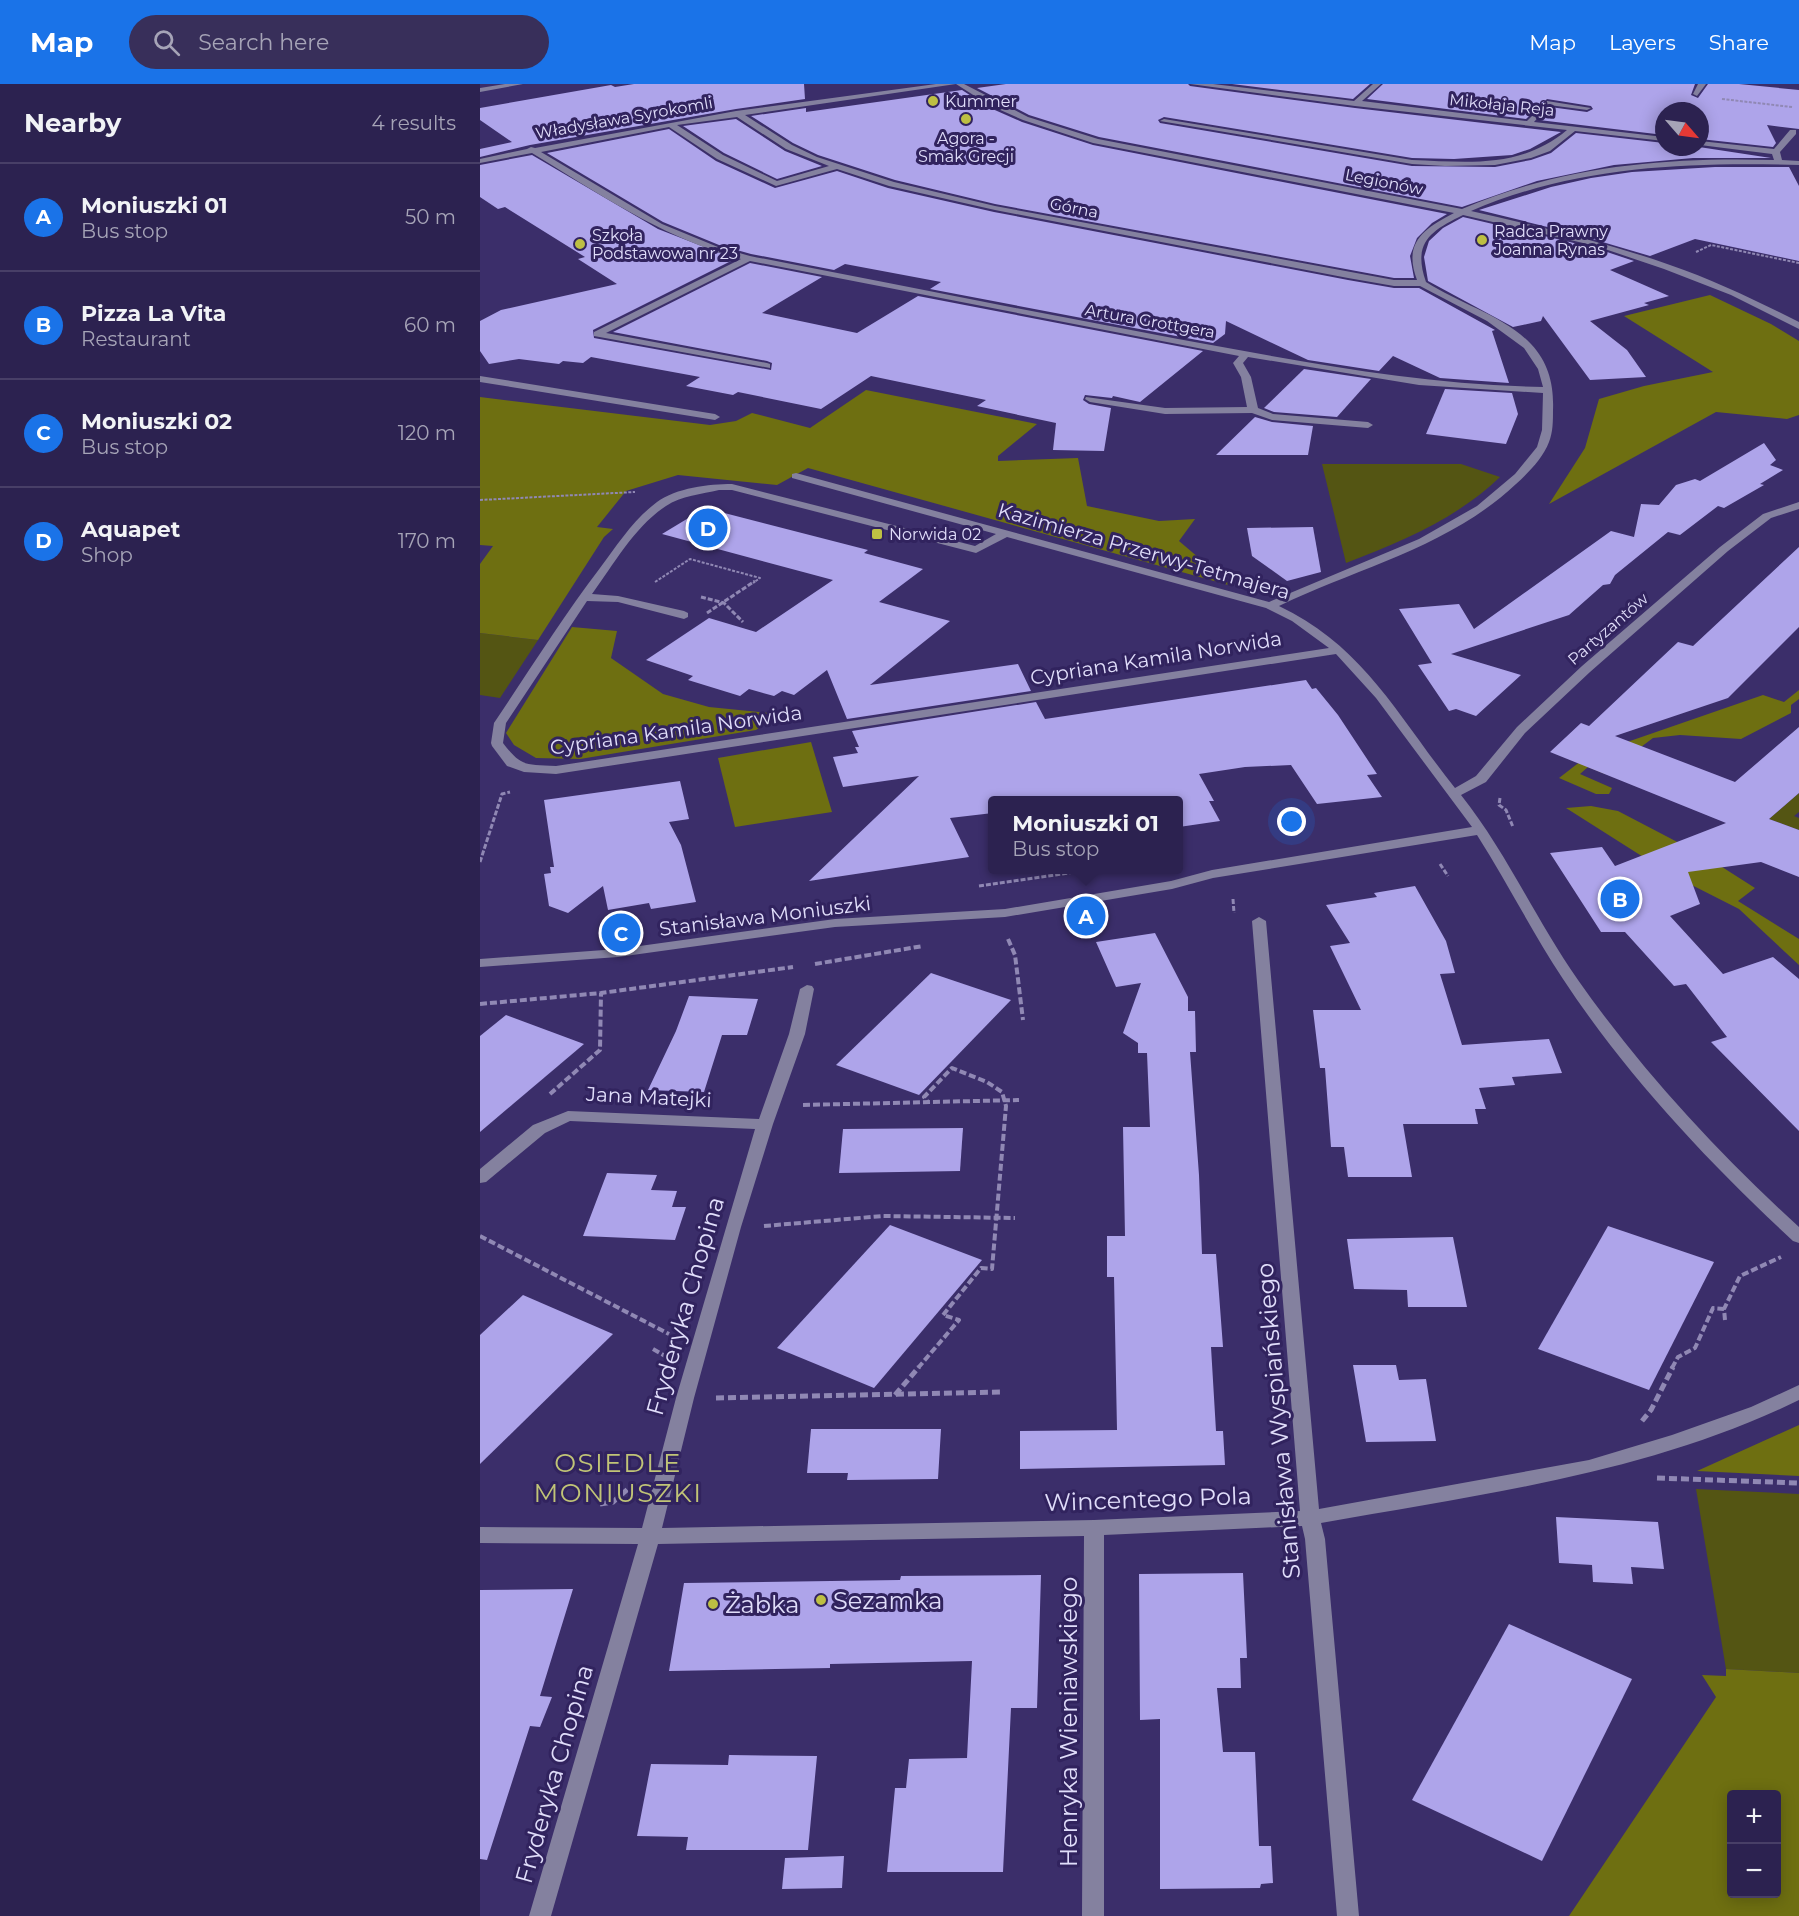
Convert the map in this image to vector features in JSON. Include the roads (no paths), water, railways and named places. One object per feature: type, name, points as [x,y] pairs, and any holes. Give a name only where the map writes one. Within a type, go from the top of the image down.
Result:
[{"type":"street","points":[[480,90],[519,84]]},
{"type":"street","name":"Władysława Syrokomli","points":[[480,161],[531,149],[736,113],[952,84]]},
{"type":"street","name":"Legionów","points":[[959,84],[1009,113],[1084,139],[1461,212],[1536,229],[1638,258],[1721,288],[1799,326]]},
{"type":"street","name":"Mikołaja Reja","points":[[1194,84],[1655,138]]},
{"type":"street","points":[[1355,104],[1377,84]]},
{"type":"street","points":[[1697,94],[1702,84]]},
{"type":"street","points":[[1529,123],[1547,103],[1587,108]]},
{"type":"street","name":"Górna","points":[[736,113],[789,147],[835,167],[892,184],[995,208],[1382,281],[1422,283]]},
{"type":"street","points":[[1164,121],[1412,162],[1436,163],[1482,162],[1525,156],[1544,150],[1573,129]]},
{"type":"street","points":[[670,124],[720,157],[776,184],[835,167]]},
{"type":"street","points":[[1776,152],[1793,132]]},
{"type":"street","points":[[1709,144],[1776,152]]},
{"type":"street","name":"Artura Grottgera","points":[[531,149],[659,226],[705,246],[748,258],[984,306],[1246,354],[1434,384],[1549,390]]},
{"type":"street","points":[[1776,152],[1778,162]]},
{"type":"street","points":[[1270,606],[1300,590],[1420,545],[1458,525],[1493,500],[1535,457],[1545,438],[1549,390],[1542,366],[1527,346],[1513,334],[1422,283],[1414,258],[1418,244],[1430,231],[1461,212],[1506,194],[1590,174],[1700,163],[1799,163]]},
{"type":"street","points":[[748,258],[597,334],[767,366]]},
{"type":"street","points":[[1246,354],[1238,363],[1246,377],[1253,410]]},
{"type":"street","points":[[480,378],[715,417]]},
{"type":"street","points":[[1090,399],[1165,411],[1253,410],[1272,417],[1368,425]]},
{"type":"street","name":"Kazimierza Przerwy-Tetmajera","points":[[796,476],[1270,606],[1293,615],[1315,628],[1340,650],[1384,697],[1480,830],[1570,979],[1642,1074],[1748,1191],[1799,1237]]},
{"type":"street","name":"Cypriana Kamila Norwida","points":[[1007,533],[976,550],[752,491],[719,487],[685,494],[663,503],[639,523],[584,597],[500,723],[496,734],[497,743],[512,763],[524,768],[556,770],[1340,650]]},
{"type":"street","name":"Partyzantów","points":[[1453,794],[1481,779],[1521,730],[1586,669],[1724,549],[1767,516],[1799,505]]},
{"type":"street","points":[[584,597],[618,599],[684,615]]},
{"type":"street","name":"Stanisława Moniuszki","points":[[480,963],[618,953],[835,923],[1005,913],[1172,885],[1253,867],[1480,830]]},
{"type":"street","name":"Stanisława Wyspiańskiego","points":[[1259,921],[1310,1518],[1315,1539],[1348,1916]]},
{"type":"street","name":"Fryderyka Chopina","points":[[540,1916],[650,1536],[685,1398],[733,1227],[765,1124],[797,1034],[807,989]]},
{"type":"street","name":"Jana Matejki","points":[[480,1178],[539,1129],[568,1116],[765,1124]]},
{"type":"street","name":"Wincentego Pola","points":[[480,1535],[650,1536],[1094,1528],[1310,1518],[1589,1467],[1687,1437],[1758,1412],[1799,1392]]},
{"type":"street","name":"Henryka Wieniawskiego","points":[[1093,1916],[1094,1528]]},
{"type":"place","name":"Kummer","points":[[933,101]]},
{"type":"place","name":"Agora - Smak Grecji","points":[[966,119]]},
{"type":"place","name":"Radca Prawny Joanna Rynas","points":[[1482,240]]},
{"type":"place","name":"Szkoła Podstawowa nr 23","points":[[580,244]]},
{"type":"place","name":"Aquapet","points":[[708,528]]},
{"type":"place","name":"Norwida 02","points":[[877,534]]},
{"type":"place","name":"Pizza La Vita","points":[[1620,899]]},
{"type":"place","name":"Moniuszki 01","points":[[1086,916]]},
{"type":"place","name":"Moniuszki 02","points":[[621,933]]},
{"type":"place","name":"Sezamka","points":[[821,1600]]},
{"type":"place","name":"Żabka","points":[[713,1604]]},
{"type":"district","name":"OSIEDLE MONIUSZKI","points":[[618,1478]]}]
